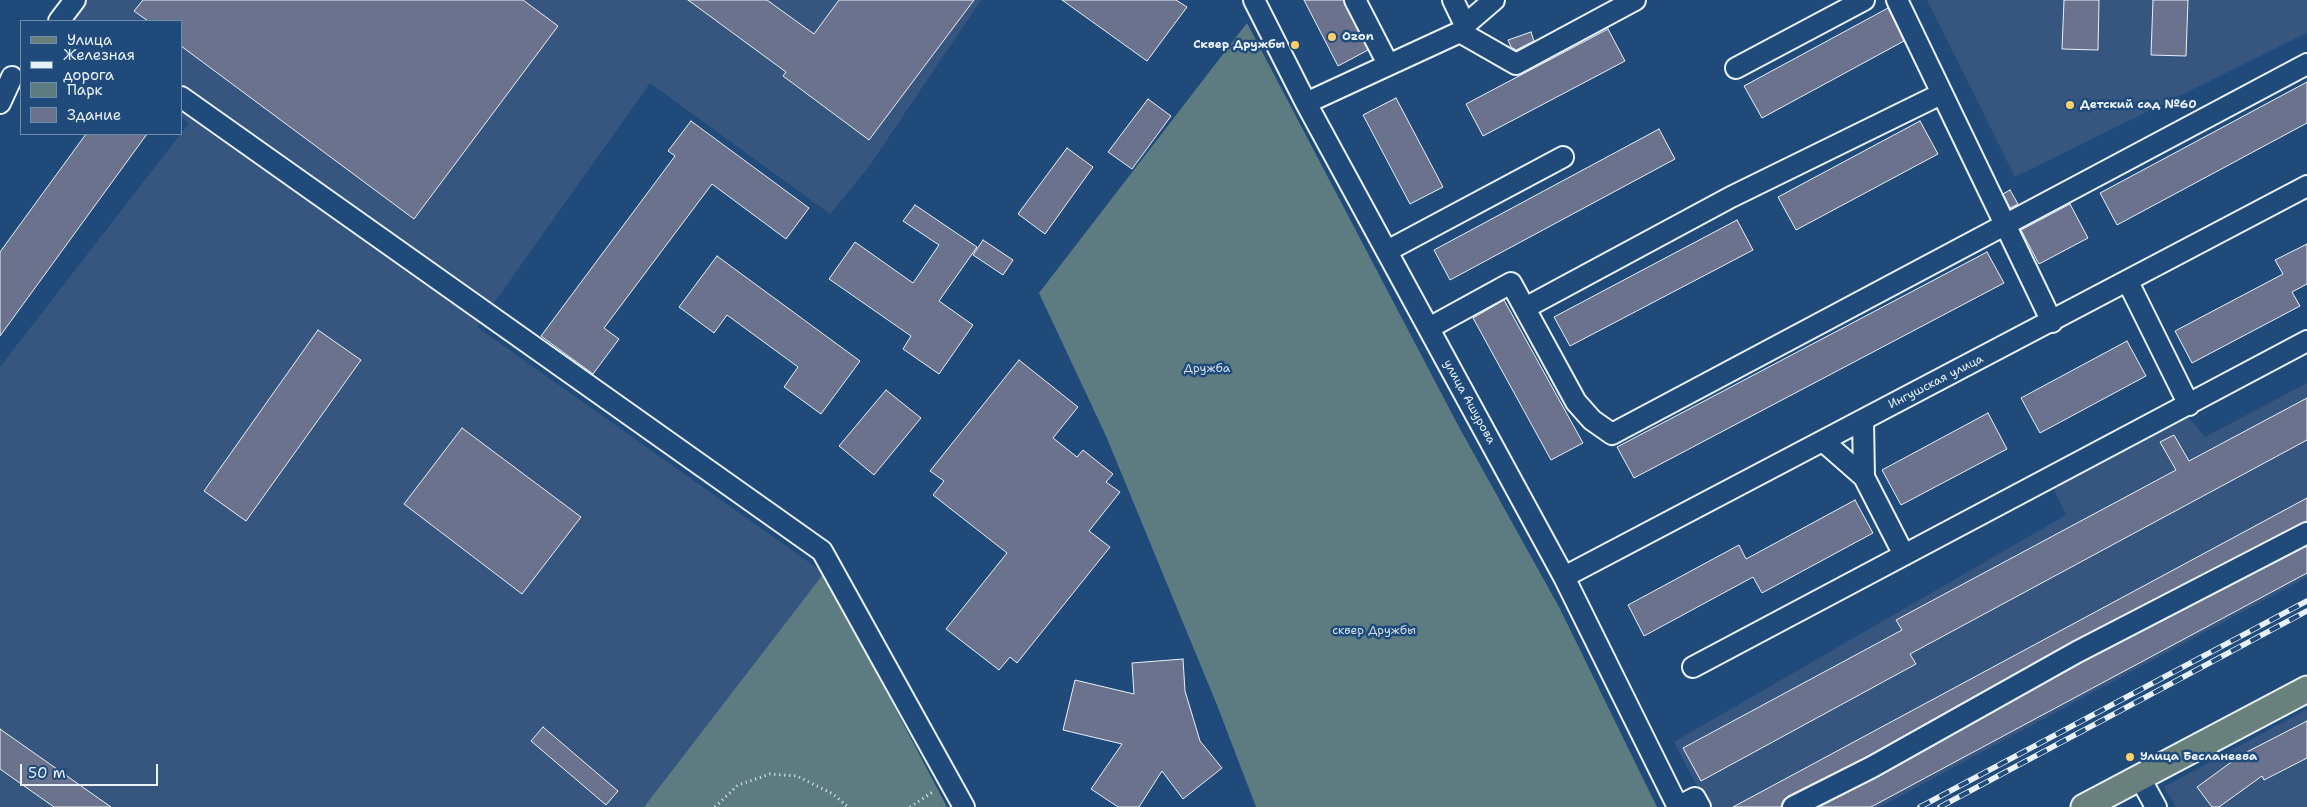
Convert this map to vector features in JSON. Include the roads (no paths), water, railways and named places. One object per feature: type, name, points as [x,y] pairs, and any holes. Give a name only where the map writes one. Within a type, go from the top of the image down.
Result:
[{"type":"main road","points":[[2084,807],[2307,689]]},
{"type":"street","name":"улица Ашурова","points":[[1254,0],[1306,104],[1564,577],[1678,807]]},
{"type":"street","points":[[1355,0],[1388,64]]},
{"type":"street","points":[[1453,0],[1463,28],[1516,64],[1635,0]]},
{"type":"street","points":[[1306,104],[1463,28],[1494,0]]},
{"type":"street","points":[[1736,68],[1864,0]]},
{"type":"street","points":[[1897,0],[2052,322]]},
{"type":"street","points":[[1429,328],[1511,283],[1576,402],[1592,420],[1612,434],[2307,64]]},
{"type":"street","points":[[0,103],[11,70]]},
{"type":"street","points":[[1524,308],[1731,197],[1941,94]]},
{"type":"street","points":[[182,98],[822,551],[964,807]]},
{"type":"street","points":[[1387,251],[1563,157]]},
{"type":"street","name":"Ингушская улица","points":[[1564,577],[2052,322],[2307,186]]},
{"type":"street","points":[[2128,282],[2189,405]]},
{"type":"street","points":[[1693,667],[2307,341]]},
{"type":"street","points":[[1863,420],[1864,477]]},
{"type":"street","points":[[1823,441],[1864,477],[1904,555]]},
{"type":"street","points":[[1793,807],[1872,766],[2077,652],[2307,533]]},
{"type":"street","points":[[2140,778],[2156,807]]},
{"type":"street","points":[[1678,807],[1695,798],[1700,807]]},
{"type":"railway","points":[[1920,807],[2307,601]]},
{"type":"railway","points":[[1940,807],[2307,611]]},
{"type":"place","name":"Ozon","points":[[1332,37]]},
{"type":"place","name":"Сквер Дружбы","points":[[1295,45]]},
{"type":"place","name":"Детский сад №60","points":[[2070,105]]},
{"type":"place","name":"Улица Бесланеева","points":[[2130,757]]},
{"type":"park label","name":"Дружба","points":[[1207,369]]},
{"type":"park label","name":"сквер Дружбы","points":[[1374,631]]}]
